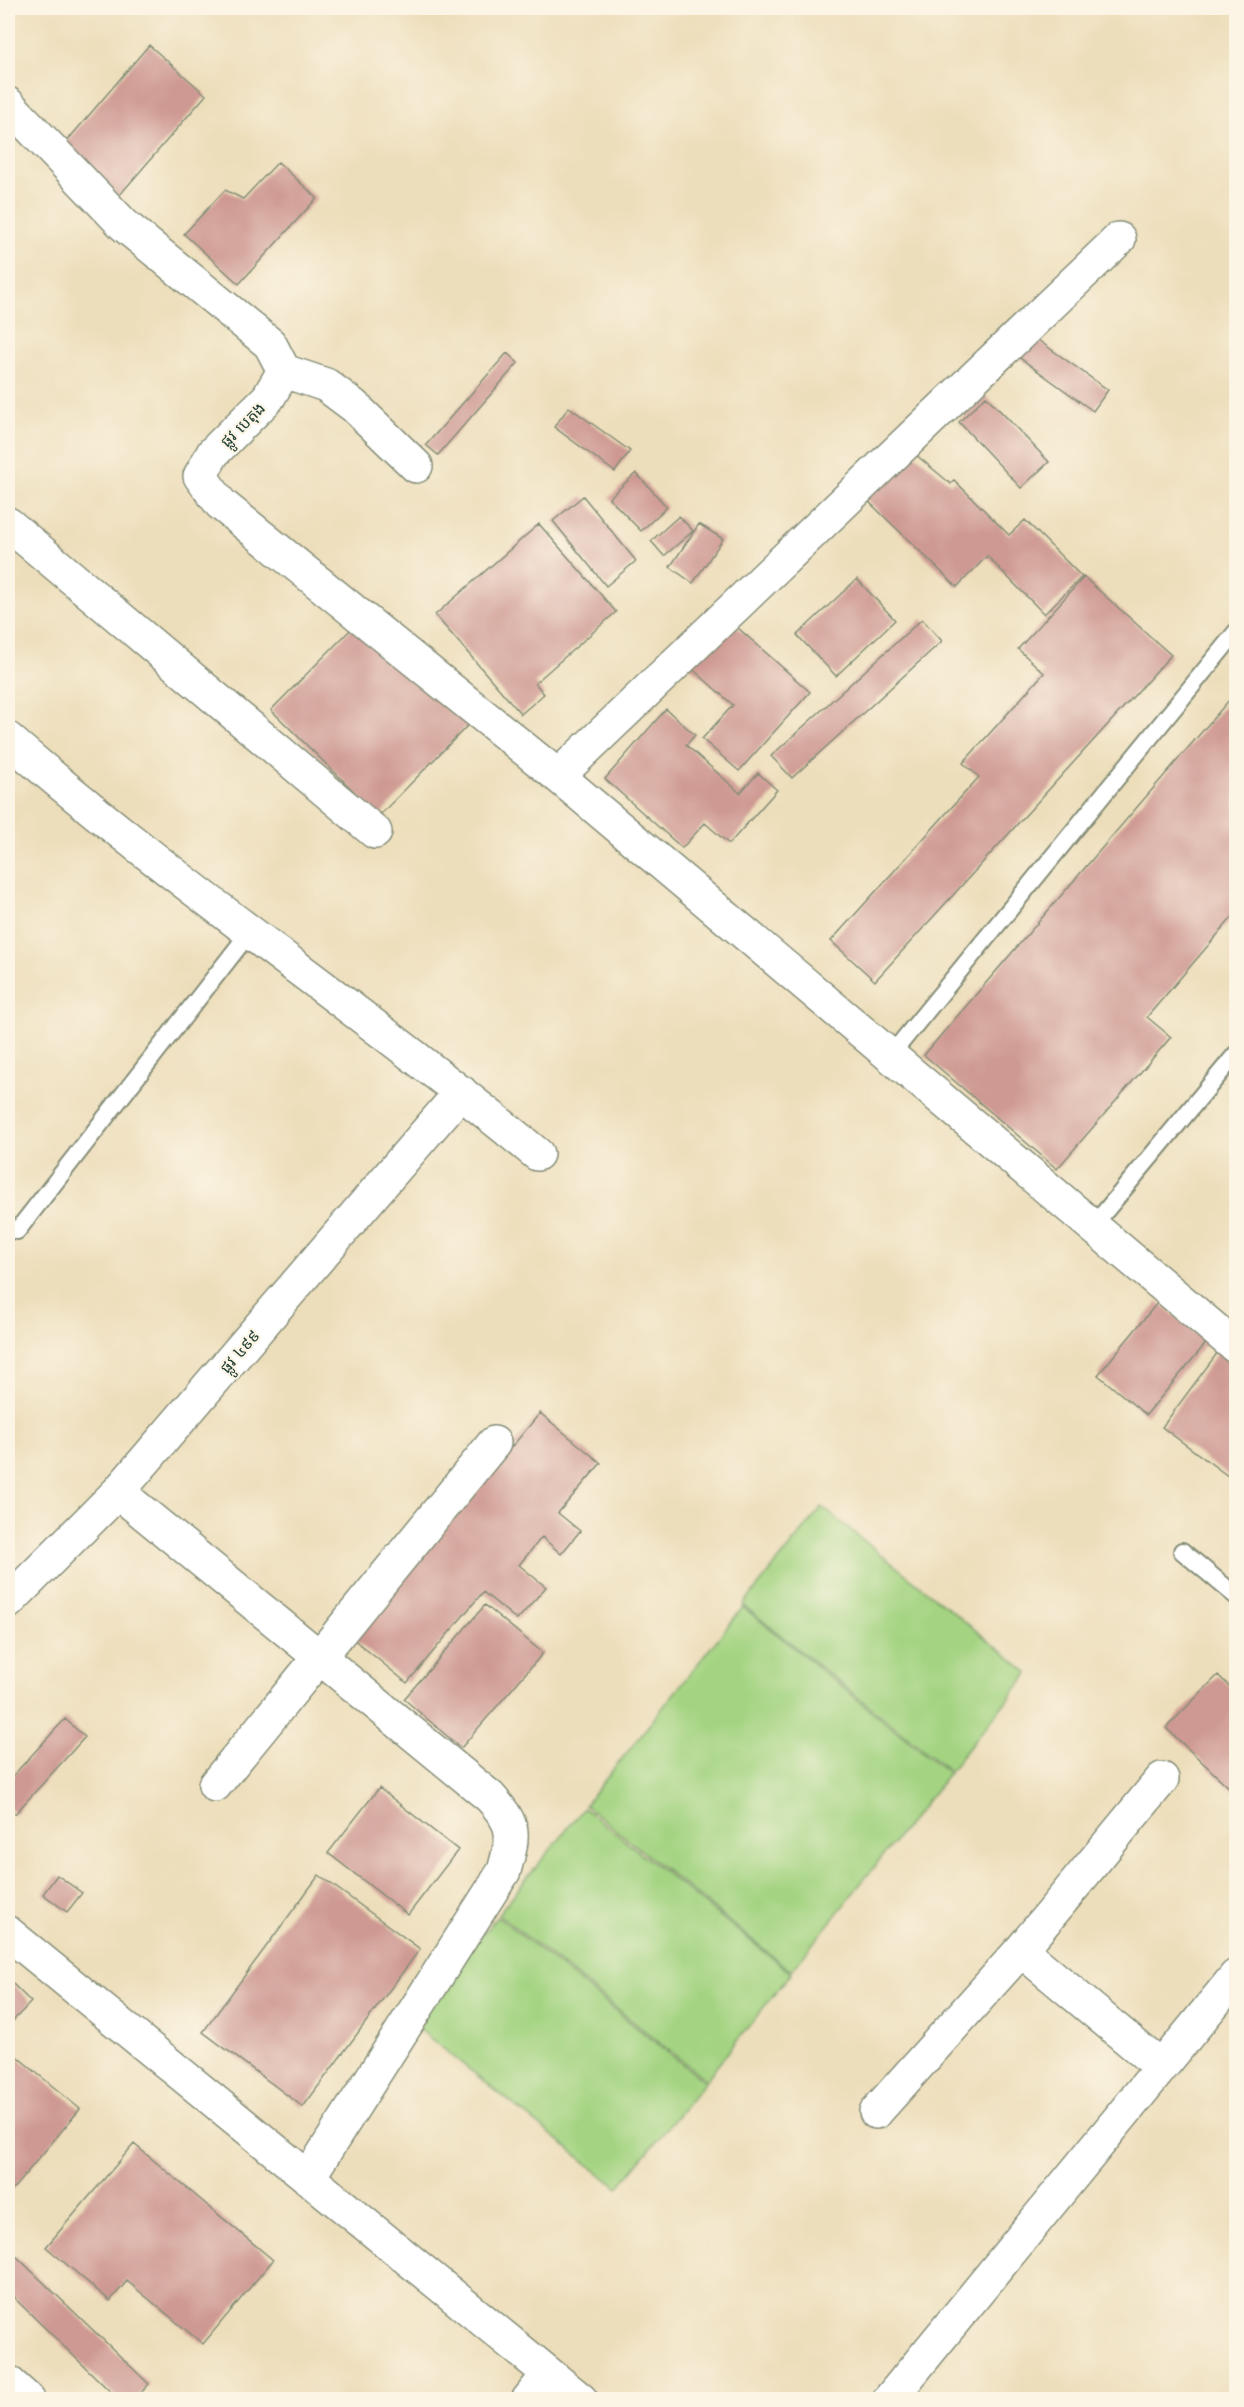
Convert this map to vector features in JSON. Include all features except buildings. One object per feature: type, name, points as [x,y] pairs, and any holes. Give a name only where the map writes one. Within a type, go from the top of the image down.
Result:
[{"type":"street","points":[[8,104],[124,225],[270,344],[284,371],[326,385],[354,406],[416,466]]},
{"type":"street","points":[[1119,239],[558,776],[1236,1347]]},
{"type":"street","name":"ផ្លូវ បេតុង","points":[[284,371],[267,398],[213,453],[200,477],[221,504],[558,776]]},
{"type":"street","points":[[8,524],[375,832]]},
{"type":"street","points":[[10,745],[249,933],[461,1092],[537,1154]]},
{"type":"street","name":"ផ្លូវ ៤៩៩","points":[[8,1602],[118,1492],[461,1092]]},
{"type":"street","points":[[215,1785],[494,1443]]},
{"type":"street","points":[[118,1492],[490,1797],[503,1812],[512,1828],[511,1844],[504,1871],[308,2178]]},
{"type":"street","points":[[876,2112],[1021,1950],[1162,1779]]},
{"type":"street","points":[[8,1933],[581,2400]]},
{"type":"street","points":[[1021,1950],[1161,2067]]},
{"type":"street","points":[[889,2400],[1236,1976]]},
{"type":"street","points":[[528,2400],[549,2374]]},
{"type":"street","points":[[8,2382],[28,2400]]},
{"type":"lane","points":[[890,1056],[1236,632]]},
{"type":"lane","points":[[17,1231],[249,933]]},
{"type":"lane","points":[[1093,1226],[1236,1054]]},
{"type":"lane","points":[[1182,1551],[1236,1596]]},
{"type":"green space","points":[[822,1507],[1029,1673],[950,1771],[743,1605]]},
{"type":"green space","points":[[743,1607],[949,1773],[791,1971],[585,1805]]},
{"type":"green space","points":[[584,1808],[791,1973],[706,2080],[498,1914]]},
{"type":"green space","points":[[497,1916],[705,2082],[618,2188],[411,2023]]}]
